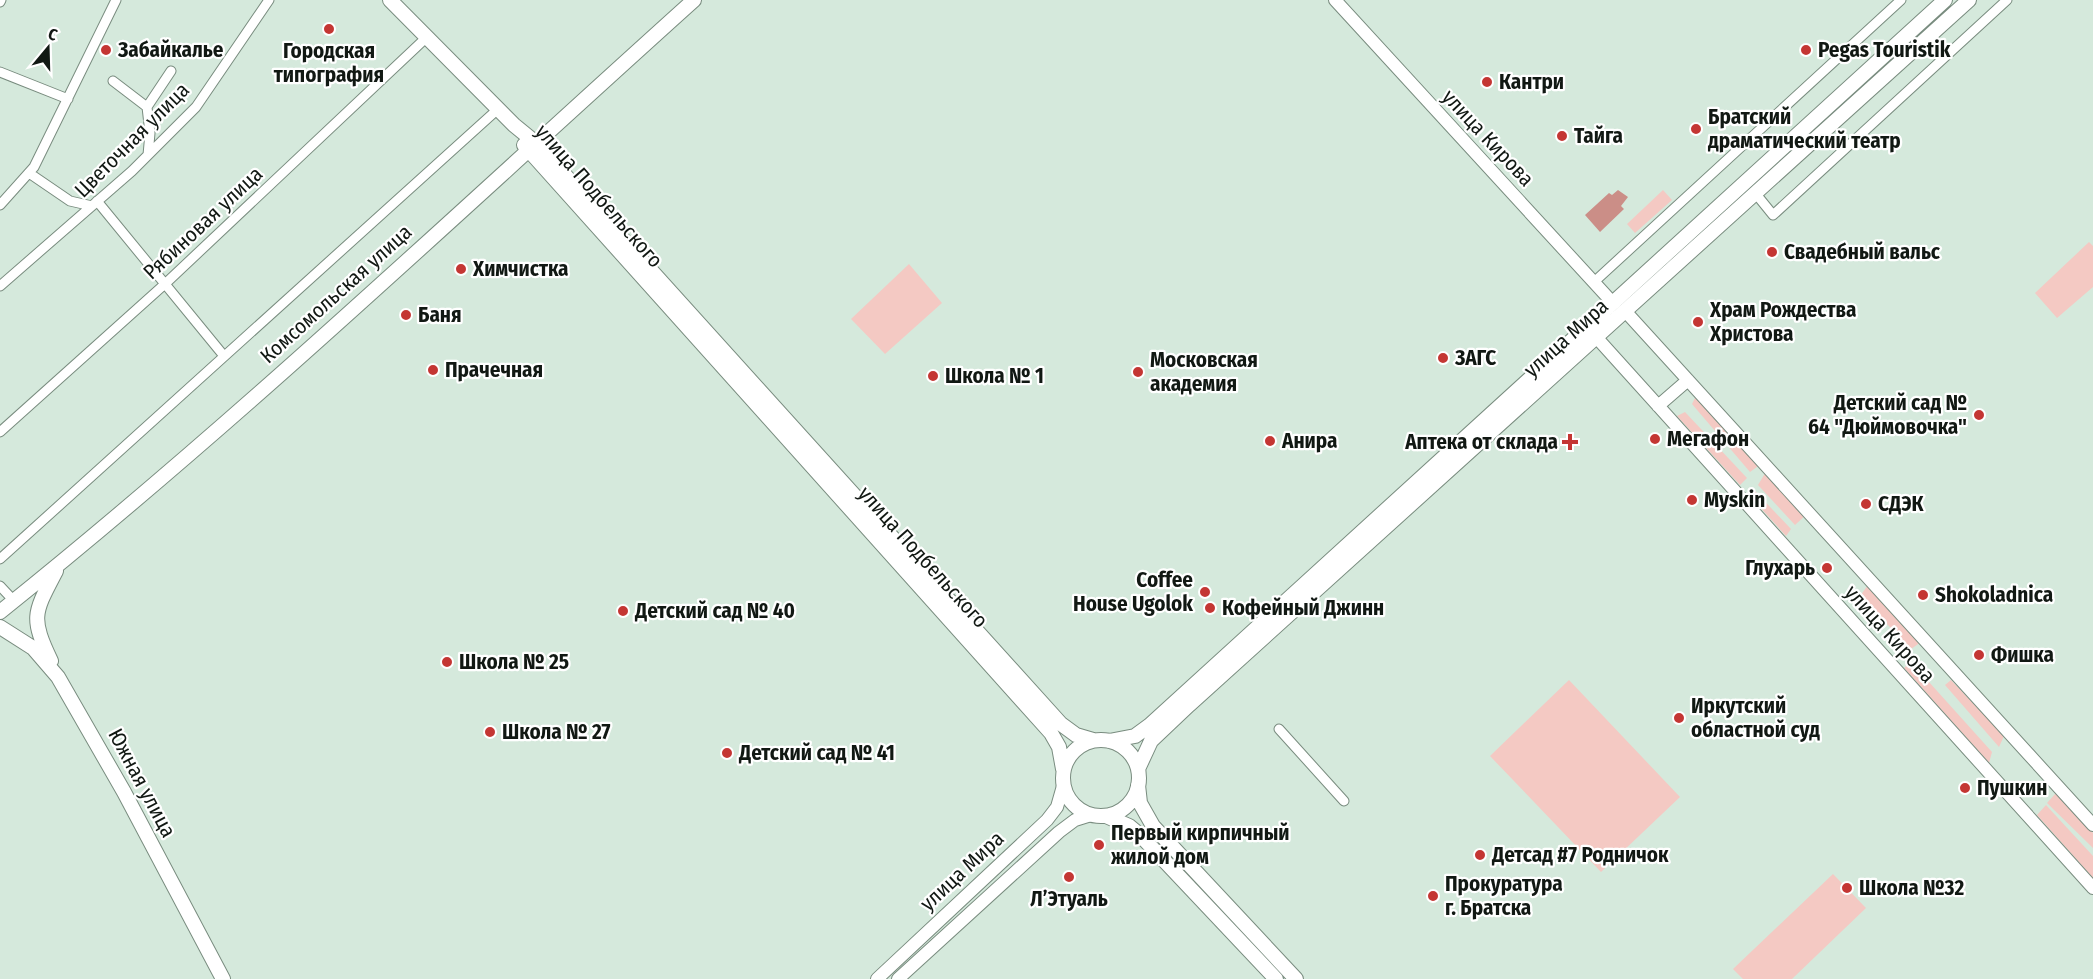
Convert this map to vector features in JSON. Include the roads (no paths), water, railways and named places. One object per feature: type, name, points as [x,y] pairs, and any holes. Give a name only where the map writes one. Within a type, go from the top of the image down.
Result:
[{"type":"main road","name":"улица Подбельского","points":[[390,0],[514,125],[531,147],[635,262],[1061,724],[1076,735],[1093,740]]},
{"type":"main road","name":"Комсомольская улица","points":[[0,612],[60,564],[266,387],[694,0]]},
{"type":"main road","name":"улица Мира","points":[[1184,700],[1479,423],[1946,0]]},
{"type":"main road","name":"улица Мира","points":[[1184,700],[1490,436],[1969,0]]},
{"type":"main road","points":[[1668,252],[1679,264]]},
{"type":"main road","name":"улица Подбельского","points":[[635,262],[1051,733],[1059,747],[1063,769]]},
{"type":"main road","points":[[1479,423],[1490,436]]},
{"type":"main road","points":[[58,677],[36,623],[40,602],[60,564]]},
{"type":"main road","name":"Южная улица","points":[[0,627],[33,648],[58,677],[124,792],[222,979]]},
{"type":"main road","points":[[1184,700],[1142,732],[1125,739],[1093,740],[1071,754],[1063,769],[1063,786],[1071,801],[1091,815],[1106,816],[1129,826],[1141,836],[1276,979]]},
{"type":"main road","points":[[1184,700],[1151,741],[1138,769],[1140,803],[1153,826],[1296,979]]},
{"type":"main road","points":[[1109,741],[1130,754],[1138,769]]},
{"type":"main road","points":[[1106,816],[1127,806],[1138,785]]},
{"type":"street","points":[[0,205],[29,173],[116,0]]},
{"type":"street","name":"Цветочная улица","points":[[0,286],[95,204],[196,107],[269,0]]},
{"type":"street","name":"улица Кирова","points":[[1335,0],[1612,302]]},
{"type":"street","points":[[1594,282],[1901,0]]},
{"type":"street","points":[[1756,194],[1773,215],[2007,0]]},
{"type":"street","name":"Рябиновая улица","points":[[0,432],[166,283],[428,36]]},
{"type":"street","points":[[148,155],[150,133],[147,107],[171,71]]},
{"type":"street","points":[[0,72],[68,99]]},
{"type":"street","points":[[113,81],[147,107]]},
{"type":"street","points":[[0,559],[498,109]]},
{"type":"street","points":[[29,173],[70,201],[95,204],[166,283],[224,356]]},
{"type":"street","name":"улица Кирова","points":[[1626,312],[2093,825]]},
{"type":"street","name":"улица Кирова","points":[[1597,338],[2093,888]]},
{"type":"street","points":[[1658,406],[1688,380]]},
{"type":"street","points":[[0,586],[14,601]]},
{"type":"street","points":[[1279,729],[1344,801]]},
{"type":"street","name":"улица Мира","points":[[877,979],[1047,820],[1057,807],[1063,786]]},
{"type":"street","name":"улица Мира","points":[[898,979],[1059,832],[1075,820],[1091,815]]},
{"type":"place","name":"Городская типография","points":[[329,29]]},
{"type":"place","name":"Забайкалье","points":[[106,50]]},
{"type":"place","name":"Pegas Touristik","points":[[1806,50]]},
{"type":"place","name":"Кантри","points":[[1487,82]]},
{"type":"place","name":"Братский драматический театр","points":[[1696,129]]},
{"type":"place","name":"Тайга","points":[[1562,136]]},
{"type":"place","name":"Свадебный вальс","points":[[1772,252]]},
{"type":"place","name":"Химчистка","points":[[461,269]]},
{"type":"place","name":"Баня","points":[[406,315]]},
{"type":"place","name":"Храм Рождества Христова","points":[[1698,322]]},
{"type":"place","name":"ЗАГС","points":[[1443,358]]},
{"type":"place","name":"Прачечная","points":[[433,370]]},
{"type":"place","name":"Московская академия","points":[[1138,372]]},
{"type":"place","name":"Школа № 1","points":[[933,376]]},
{"type":"place","name":"Детский сад № 64 \"Дюймовочка\"","points":[[1979,415]]},
{"type":"place","name":"Мегафон","points":[[1655,439]]},
{"type":"place","name":"Анира","points":[[1270,441]]},
{"type":"place","name":"Аптека от склада","points":[[1570,442]]},
{"type":"place","name":"Myskin","points":[[1692,500]]},
{"type":"place","name":"СДЭК","points":[[1866,504]]},
{"type":"place","name":"Глухарь","points":[[1827,568]]},
{"type":"place","name":"Coffee House Ugolok","points":[[1205,592]]},
{"type":"place","name":"Shokoladnica","points":[[1923,595]]},
{"type":"place","name":"Кофейный Джинн","points":[[1210,608]]},
{"type":"place","name":"Детский сад № 40","points":[[623,611]]},
{"type":"place","name":"Фишка","points":[[1979,655]]},
{"type":"place","name":"Школа № 25","points":[[447,662]]},
{"type":"place","name":"Иркутский областной суд","points":[[1679,718]]},
{"type":"place","name":"Школа № 27","points":[[490,732]]},
{"type":"place","name":"Детский сад № 41","points":[[727,753]]},
{"type":"place","name":"Пушкин","points":[[1965,788]]},
{"type":"place","name":"Первый кирпичный жилой дом","points":[[1099,845]]},
{"type":"place","name":"Детсад #7 Родничок","points":[[1480,855]]},
{"type":"place","name":"Л’Этуаль","points":[[1069,877]]},
{"type":"place","name":"Школа №32","points":[[1847,888]]},
{"type":"place","name":"Прокуратура г. Братска","points":[[1433,896]]}]
